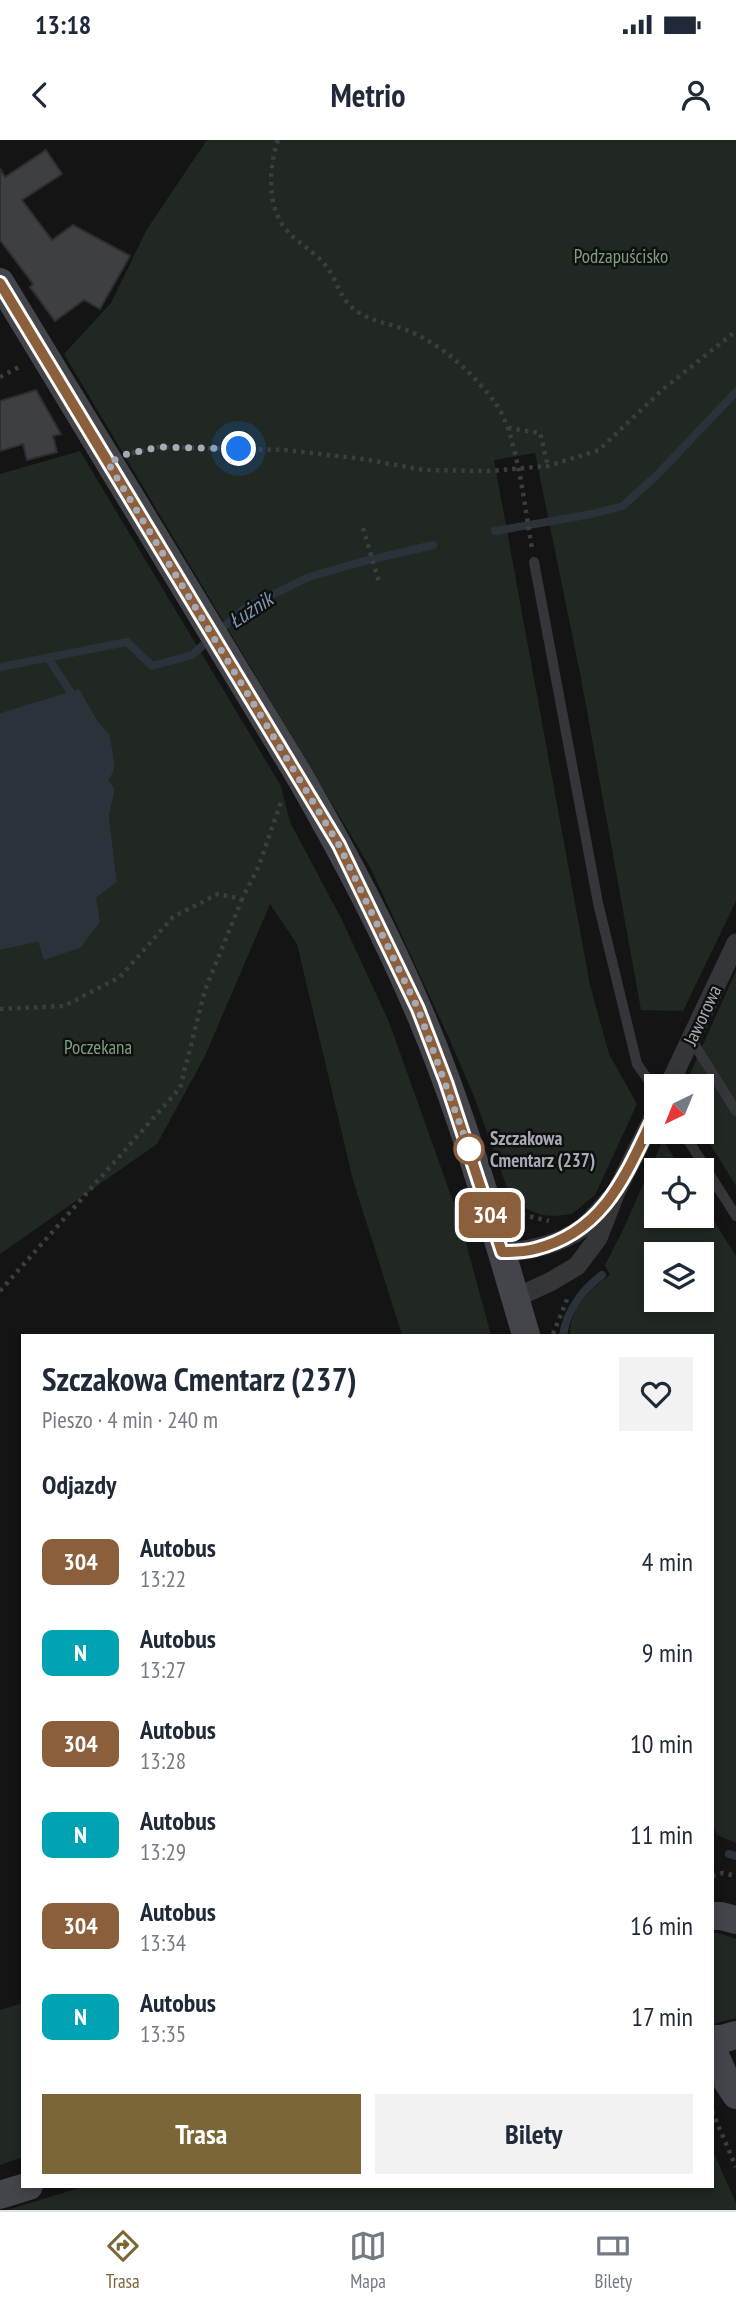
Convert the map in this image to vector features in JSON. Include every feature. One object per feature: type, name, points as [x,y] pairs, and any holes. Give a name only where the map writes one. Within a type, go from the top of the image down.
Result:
[{"type":"street","points":[[0,282],[339,845],[418,1009],[455,1108],[527,1334]]},
{"type":"street","name":"Jaworowa","points":[[674,1074],[736,943]]},
{"type":"street","points":[[515,1298],[577,1266],[598,1238],[616,1192],[644,1136]]},
{"type":"street","points":[[502,1252],[534,1250],[582,1228],[616,1192]]},
{"type":"street","points":[[714,2039],[736,2035]]},
{"type":"street","points":[[714,2053],[736,2095]]},
{"type":"street","points":[[0,2195],[23,2188]]},
{"type":"lane","points":[[534,562],[598,903],[637,1064],[644,1074]]},
{"type":"lane","points":[[691,1039],[736,1111]]},
{"type":"lane","points":[[691,1144],[736,1216]]},
{"type":"path","points":[[278,140],[270,183],[279,221],[329,269],[345,300],[359,313],[405,329],[431,342],[473,377],[496,404],[511,436],[534,562]]},
{"type":"path","points":[[108,463],[127,454],[159,447],[286,450],[363,459],[424,470],[489,471],[548,466],[599,450],[662,390],[736,331]]},
{"type":"path","points":[[508,428],[540,433],[548,466]]},
{"type":"path","points":[[363,528],[379,582]]},
{"type":"path","points":[[0,1291],[180,1088],[205,989],[242,899],[258,868],[283,798]]},
{"type":"path","points":[[0,1009],[64,1006],[120,977],[173,917],[218,894],[242,899]]},
{"type":"path","points":[[714,1875],[723,1873],[736,1876]]},
{"type":"path","points":[[714,2116],[736,2167]]},
{"type":"green space","name":"Podzapuścisko","points":[[207,140],[736,140],[736,901],[683,1011],[641,1010],[581,678],[535,453],[494,460],[590,985],[609,1054],[637,1104],[595,1195],[572,1214],[541,1215],[525,1208],[510,1196],[475,1099],[371,869],[64,354],[111,303],[147,229]]},
{"type":"green space","name":"Poczekana","points":[[80,451],[281,786],[290,822],[342,920],[389,1022],[460,1221],[491,1334],[402,1334],[353,1180],[297,944],[270,904],[204,1058],[157,1144],[0,1254],[0,950],[38,942],[44,960],[96,898],[117,882],[109,816],[115,789],[109,781],[115,767],[110,735],[97,720],[79,690],[0,713],[0,474]]},
{"type":"green space","points":[[736,971],[736,1186],[710,1144],[714,1144],[714,1074],[690,1074]]},
{"type":"green space","points":[[661,1144],[665,1144],[674,1158],[655,1158]]},
{"type":"green space","points":[[644,1183],[644,1228],[714,1228],[714,1221],[736,1256],[736,1843],[717,1835],[714,1827],[714,1334],[570,1334],[573,1316],[582,1300],[610,1275],[605,1265]]},
{"type":"green space","points":[[714,1933],[736,1939],[736,2018],[714,2024]]},
{"type":"green space","points":[[21,2004],[21,2158],[0,2165],[0,2010]]},
{"type":"green space","points":[[714,2154],[736,2203],[736,2210],[7,2210],[79,2188],[714,2188]]},
{"type":"shaded area","points":[[79,689],[97,720],[110,735],[115,767],[109,781],[115,789],[109,816],[117,882],[96,898],[100,922],[80,948],[44,960],[38,942],[0,950],[0,713]]},
{"type":"building","points":[[46,150],[62,174],[22,200],[52,240],[73,225],[130,256],[100,309],[84,300],[55,321],[30,287],[33,284],[0,240],[0,169],[5,177]]},
{"type":"building","points":[[36,390],[61,434],[53,436],[57,452],[27,460],[23,444],[0,451],[0,401]]},
{"type":"waterway","name":"Łużnik","points":[[495,531],[623,506],[658,474],[736,392]]},
{"type":"waterway","name":"Łużnik","points":[[0,667],[127,642],[152,666],[192,655],[245,608],[309,577],[433,545]]},
{"type":"waterway","points":[[48,658],[70,691]]},
{"type":"waterway","points":[[563,1334],[576,1302],[602,1275]]},
{"type":"waterway","points":[[729,1854],[736,1856]]},
{"type":"bus line","name":"304","points":[[0,283],[339,845],[418,1009],[446,1082],[502,1252],[534,1250],[582,1228],[616,1192],[644,1136]]},
{"type":"place","name":"Szczakowa Cmentarz (237)","points":[[469,1149]]},
{"type":"route","points":[[239,449],[159,447],[127,454],[108,463],[339,845],[418,1009],[469,1149]]}]
